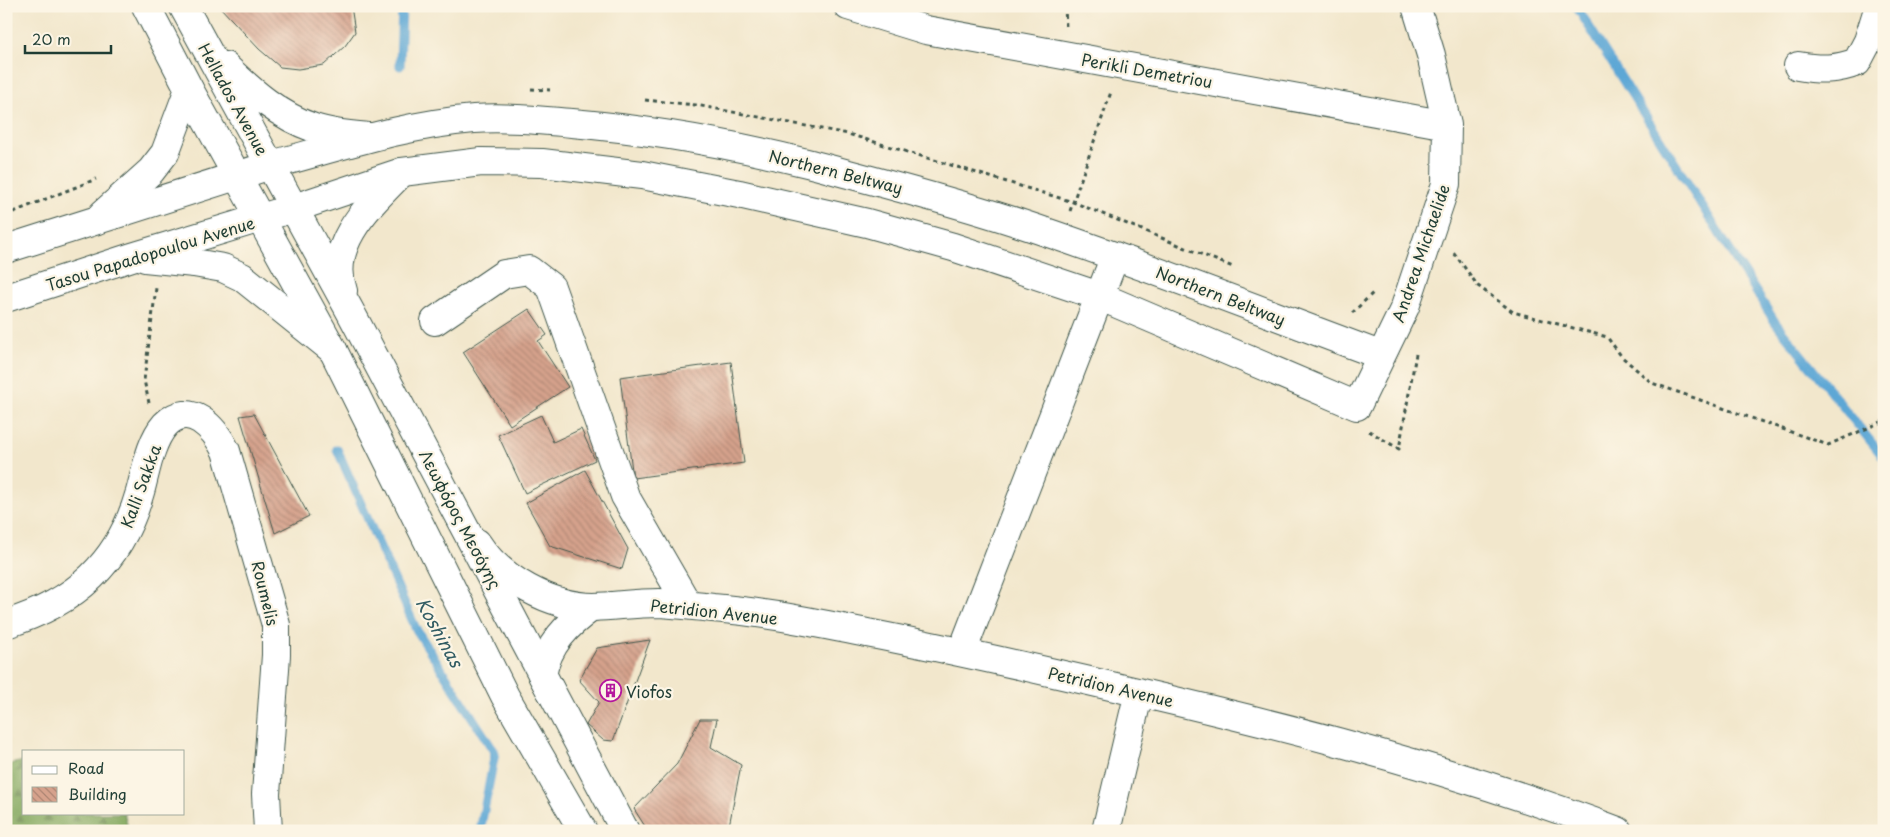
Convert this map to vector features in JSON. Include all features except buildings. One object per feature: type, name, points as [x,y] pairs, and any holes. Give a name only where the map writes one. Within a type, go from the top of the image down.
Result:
[{"type":"main road","name":"Hellados Avenue","points":[[146,6],[189,89],[262,219]]},
{"type":"main road","name":"Hellados Avenue","points":[[183,6],[294,208]]},
{"type":"main road","name":"Perikli Demetriou","points":[[848,6],[926,30],[1447,125]]},
{"type":"main road","name":"Andrea Michaelide","points":[[1359,417],[1380,356],[1405,307],[1446,184],[1447,125],[1431,55],[1416,6]]},
{"type":"main road","points":[[1798,66],[1823,70],[1844,67],[1857,62],[1868,41],[1879,6]]},
{"type":"main road","points":[[207,50],[245,85],[288,117],[314,128],[368,137]]},
{"type":"main road","points":[[94,221],[152,171],[165,153],[189,89]]},
{"type":"main road","name":"Northern Beltway","points":[[271,165],[368,137],[416,127],[485,119],[542,120],[676,135],[744,147],[925,194],[1115,256],[1380,356]]},
{"type":"main road","points":[[294,208],[402,172],[481,162],[542,163],[642,176],[739,194],[867,223],[953,247],[1099,296],[1359,417]]},
{"type":"main road","points":[[6,249],[271,165]]},
{"type":"main road","points":[[350,311],[338,277],[345,244],[361,216],[402,172]]},
{"type":"main road","name":"Tasou Papadopoulou Avenue","points":[[6,298],[132,257],[294,208]]},
{"type":"main road","name":"Λεωφόρος Μεσόγης","points":[[294,208],[452,501],[552,695],[625,831]]},
{"type":"main road","points":[[262,219],[333,350],[505,696],[583,831]]},
{"type":"main road","points":[[962,652],[1115,256]]},
{"type":"main road","points":[[132,257],[223,268],[242,277],[333,350]]},
{"type":"main road","points":[[435,321],[504,274],[529,270],[551,286],[625,496],[688,605]]},
{"type":"main road","name":"Roumelis","points":[[164,428],[179,417],[199,418],[214,430],[220,438],[226,451],[273,611],[276,625],[276,655],[268,745],[268,831]]},
{"type":"main road","name":"Kalli Sakka","points":[[6,624],[32,616],[65,599],[93,578],[119,544],[137,502],[150,455],[164,428]]},
{"type":"main road","name":"Petridion Avenue","points":[[452,501],[483,552],[525,587],[545,596],[592,607],[625,604],[688,605],[813,622],[962,652],[1139,692],[1320,737],[1466,778],[1618,831]]},
{"type":"main road","points":[[552,695],[542,675],[548,655],[570,623],[592,607]]},
{"type":"main road","points":[[1106,831],[1139,692]]},
{"type":"path","points":[[1061,237],[1120,65]]},
{"type":"path","points":[[6,215],[106,176]]},
{"type":"path","points":[[1432,223],[1478,286],[1513,312],[1607,337],[1622,357],[1652,383],[1828,445],[1884,421]]},
{"type":"path","points":[[157,279],[144,380],[148,402],[164,428]]},
{"type":"path","points":[[1359,417],[1399,449],[1417,347]]},
{"type":"green space","points":[[22,761],[22,814],[124,814],[129,831],[6,831],[6,765]]},
{"type":"waterway","name":"Koshinas","points":[[400,66],[402,6]]},
{"type":"waterway","points":[[1579,6],[1578,9],[1775,322],[1884,458]]},
{"type":"waterway","name":"Koshinas","points":[[337,449],[416,629],[495,753],[480,831]]},
{"type":"place","name":"Viofos","points":[[610,691]]}]
